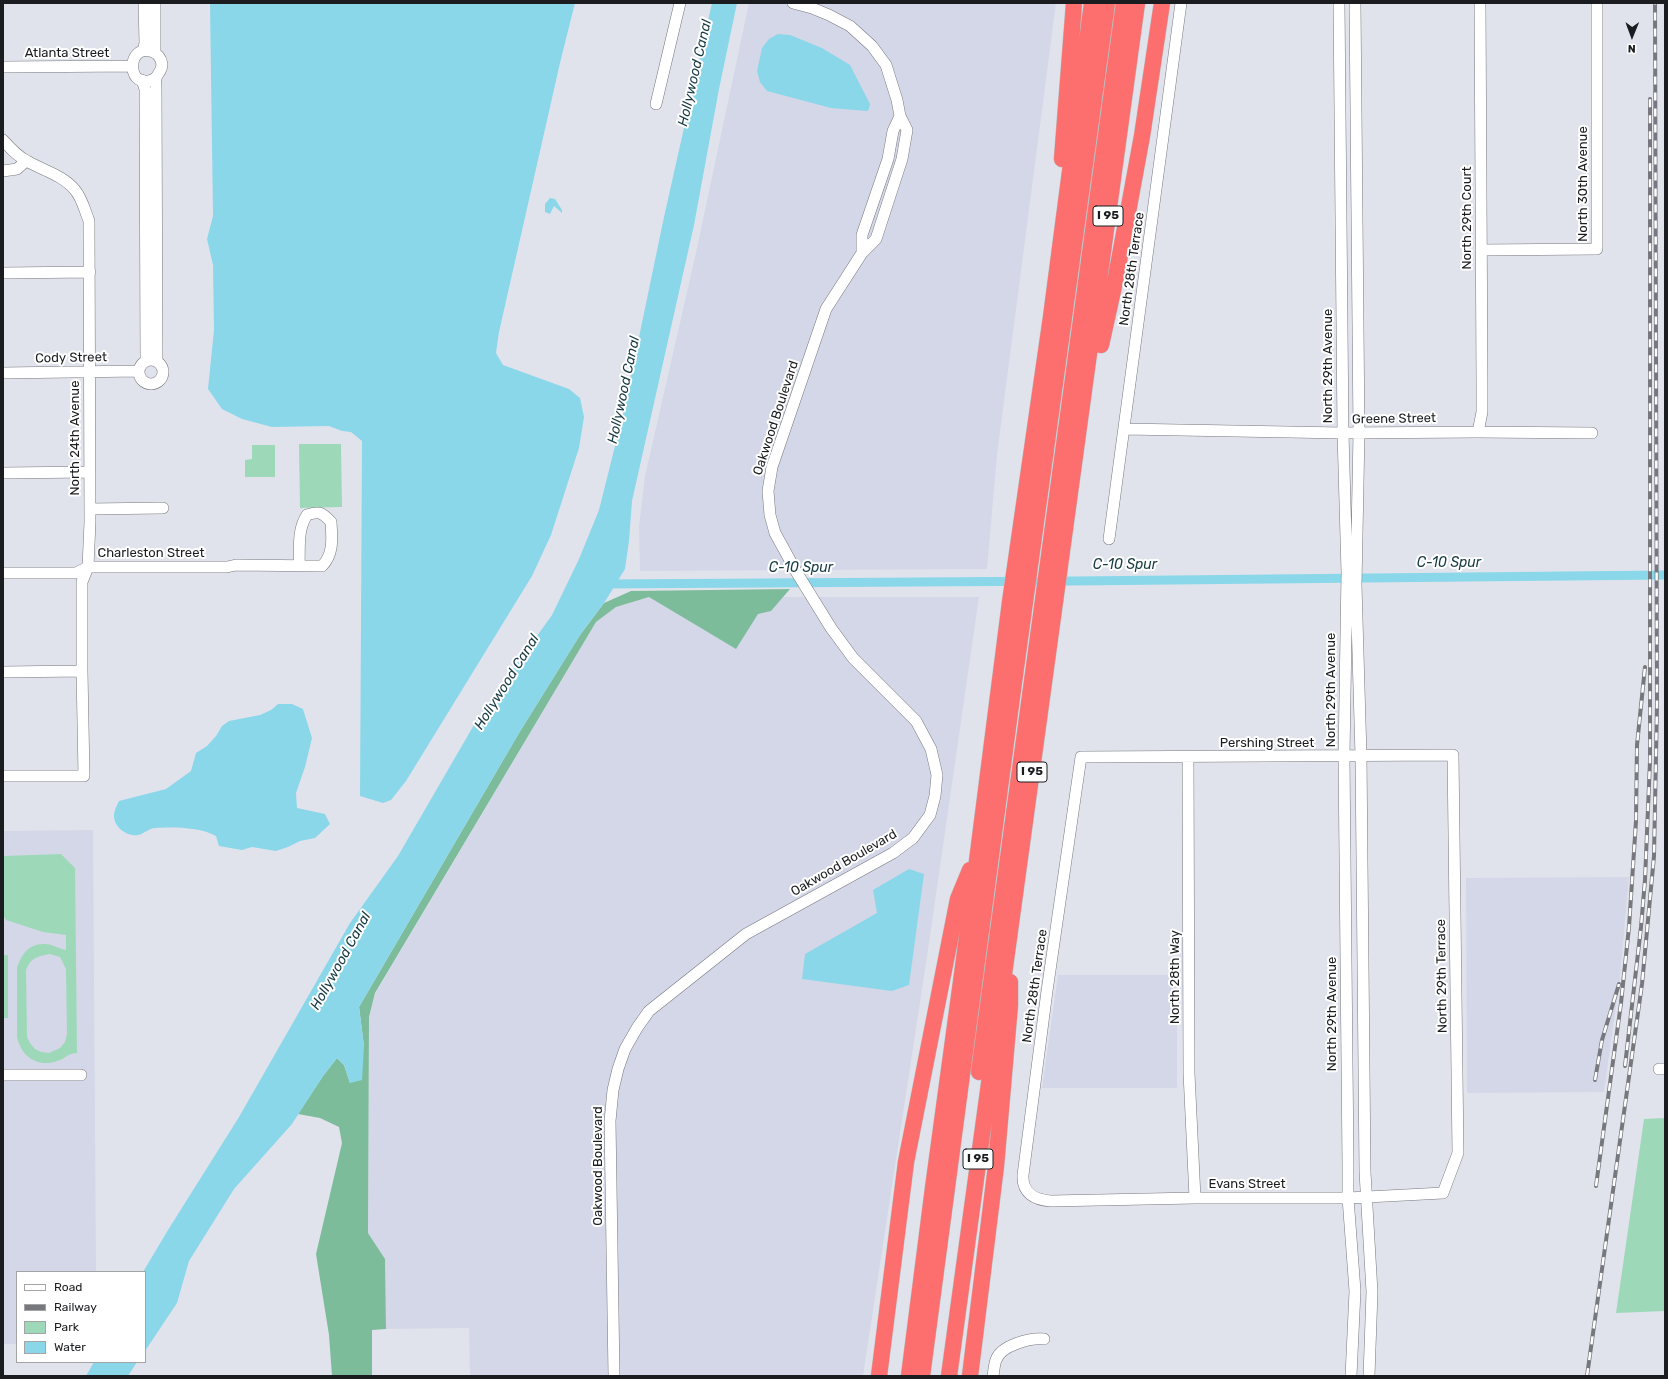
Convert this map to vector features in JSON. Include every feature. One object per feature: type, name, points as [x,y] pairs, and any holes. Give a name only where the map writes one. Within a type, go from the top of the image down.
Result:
[{"type":"highway","points":[[1051,317],[1068,58],[1074,3]]},
{"type":"highway","points":[[1023,560],[1051,317],[1092,3]]},
{"type":"highway","points":[[909,1376],[978,852],[1107,3]]},
{"type":"highway","points":[[1055,561],[1124,3]]},
{"type":"highway","name":"I 95","points":[[949,1376],[1008,943],[1049,601],[1079,429],[1137,3]]},
{"type":"highway","points":[[1079,429],[1089,409],[1116,277],[1142,136],[1162,3]]},
{"type":"highway","points":[[939,1376],[990,984],[1049,601]]},
{"type":"highway","points":[[922,1376],[1017,602]]},
{"type":"highway","points":[[879,1376],[906,1162],[958,899],[978,852]]},
{"type":"highway","points":[[970,1376],[997,1158],[1010,1005],[1008,943]]},
{"type":"street","points":[[144,3],[145,43],[143,51],[135,57],[132,66],[135,75],[142,80],[152,80],[156,78]]},
{"type":"street","points":[[152,361],[156,78],[162,68],[162,62],[155,53],[155,3]]},
{"type":"street","points":[[656,104],[680,3]]},
{"type":"street","name":"Oakwood Boulevard","points":[[614,1376],[610,1121],[613,1090],[618,1069],[625,1050],[636,1028],[649,1011],[746,934],[893,853],[914,838],[930,815],[935,796],[937,775],[931,749],[916,721],[853,658],[831,628],[797,573],[775,533],[770,515],[768,491],[772,468],[826,309],[862,253],[876,239],[902,159],[907,130],[900,116],[898,100],[886,65],[872,46],[850,26],[812,8],[793,3]]},
{"type":"street","name":"North 28th Terrace","points":[[1109,539],[1125,429],[1181,3]]},
{"type":"street","name":"North 29th Avenue","points":[[1339,3],[1343,433],[1352,573]]},
{"type":"street","name":"North 29th Avenue","points":[[1351,1376],[1355,1291],[1348,1198],[1344,756],[1359,433],[1355,3]]},
{"type":"street","name":"North 29th Court","points":[[1478,432],[1482,412],[1480,3]]},
{"type":"street","name":"North 30th Avenue","points":[[1481,250],[1597,249],[1597,3]]},
{"type":"street","points":[[143,51],[155,53]]},
{"type":"street","name":"Atlanta Street","points":[[3,67],[132,66]]},
{"type":"street","points":[[142,80],[145,89],[152,361]]},
{"type":"street","name":"North 24th Avenue","points":[[3,140],[15,153],[26,161],[62,179],[75,190],[89,221],[90,272],[90,508],[88,568],[82,582],[84,776],[3,776]]},
{"type":"street","points":[[3,171],[17,169],[26,161]]},
{"type":"street","points":[[3,273],[90,272]]},
{"type":"street","points":[[152,361],[160,364],[163,371],[161,379],[158,382],[147,384],[141,379],[139,371],[140,367],[152,361]]},
{"type":"street","name":"Cody Street","points":[[3,373],[139,371]]},
{"type":"street","name":"Greene Street","points":[[1125,429],[1343,433],[1592,433]]},
{"type":"street","points":[[3,473],[89,472]]},
{"type":"street","points":[[90,508],[163,508]]},
{"type":"street","name":"Charleston Street","points":[[3,573],[76,573],[88,568],[226,567],[236,565],[322,566],[328,560],[332,545],[331,522],[325,516],[317,512],[307,515],[302,523],[300,530],[299,565]]},
{"type":"street","name":"North 29th Avenue","points":[[1352,585],[1361,756],[1365,1172],[1372,1292],[1369,1376]]},
{"type":"street","points":[[3,672],[82,671]]},
{"type":"street","name":"Pershing Street","points":[[1081,757],[1453,755]]},
{"type":"street","name":"North 29th Terrace","points":[[1443,1193],[1458,1153],[1453,755]]},
{"type":"street","name":"North 28th Terrace","points":[[1051,1201],[1035,1199],[1026,1191],[1023,1181],[1047,991],[1081,757]]},
{"type":"street","name":"North 28th Way","points":[[1188,757],[1189,1073],[1195,1198]]},
{"type":"street","points":[[3,1075],[81,1075]]},
{"type":"street","name":"Evans Street","points":[[1051,1201],[1195,1198],[1348,1198],[1443,1193]]},
{"type":"street","points":[[993,1376],[996,1359],[1004,1351],[1014,1344],[1026,1340],[1044,1339]]},
{"type":"shaded area","points":[[749,3],[1056,3],[997,455],[987,569],[640,571],[639,526],[645,476],[695,257]]},
{"type":"shaded area","points":[[649,597],[979,597],[928,950],[863,1376],[470,1376],[469,1328],[386,1329],[385,1259],[368,1233],[369,1017],[375,994],[596,622],[616,607]]},
{"type":"shaded area","points":[[93,830],[96,1271],[16,1271],[16,1344],[3,1344],[3,831]]},
{"type":"shaded area","points":[[1629,877],[1620,977],[1604,1092],[1467,1093],[1466,878]]},
{"type":"shaded area","points":[[1058,975],[1177,975],[1177,1088],[1042,1088]]},
{"type":"green space","points":[[299,444],[341,444],[342,507],[300,508]]},
{"type":"green space","points":[[252,445],[275,445],[275,477],[245,477],[245,460],[252,459]]},
{"type":"green space","points":[[790,589],[771,611],[758,614],[736,649],[649,597],[616,607],[596,622],[375,993],[369,1017],[368,1233],[385,1259],[386,1329],[372,1330],[372,1376],[332,1376],[329,1335],[316,1254],[342,1143],[339,1127],[320,1118],[298,1114],[323,1076],[337,1058],[344,1065],[350,1083],[364,1046],[359,1007],[519,733],[580,635],[604,603],[631,591]]},
{"type":"green space","points":[[61,854],[75,868],[77,1053],[50,1063],[43,1063],[31,1059],[22,1050],[19,1044],[17,1037],[17,968],[23,954],[30,948],[39,944],[48,944],[66,950],[66,935],[43,932],[6,920],[3,915],[3,856]],"holes":[[[50,954],[60,957],[66,969],[67,1034],[65,1042],[60,1048],[49,1053],[41,1052],[35,1049],[27,1037],[26,970],[32,960],[38,957]]]},
{"type":"green space","points":[[3,955],[8,955],[8,1018],[3,1018]]},
{"type":"green space","points":[[1665,1118],[1665,1311],[1616,1313],[1644,1119]]},
{"type":"water","points":[[210,3],[575,3],[499,332],[496,353],[503,365],[569,389],[580,398],[584,417],[579,448],[551,535],[532,576],[406,781],[391,800],[383,803],[360,796],[362,441],[351,432],[342,431],[329,426],[272,427],[242,419],[222,409],[208,389],[214,330],[213,265],[207,239],[213,216]]},
{"type":"water","name":"Hollywood Canal","points":[[712,3],[737,3],[719,89],[694,225],[632,501],[625,569],[606,600],[580,635],[519,733],[359,1007],[364,1046],[362,1080],[350,1083],[344,1065],[337,1058],[323,1076],[292,1124],[234,1189],[189,1261],[177,1303],[146,1350],[146,1271],[144,1271],[239,1117],[350,923],[398,856],[478,718],[552,615],[579,559],[599,510],[623,414],[664,217]]},
{"type":"water","points":[[778,34],[790,35],[822,48],[850,65],[870,104],[869,109],[867,111],[831,108],[767,91],[760,82],[757,71],[762,48],[769,39]]},
{"type":"water","points":[[550,198],[555,199],[562,210],[562,213],[554,206],[550,214],[545,212],[545,204]]},
{"type":"water","points":[[278,704],[292,704],[303,709],[312,738],[305,767],[296,793],[297,808],[325,814],[330,824],[315,838],[300,841],[276,851],[252,847],[242,850],[219,846],[216,836],[194,829],[155,828],[138,835],[134,835],[126,833],[116,824],[114,816],[119,801],[166,789],[191,771],[196,753],[207,746],[222,726],[229,721],[260,715],[271,710]]},
{"type":"water","points":[[909,869],[924,874],[909,985],[892,991],[802,979],[805,954],[877,913],[873,890]]},
{"type":"water","points":[[93,1363],[136,1363],[128,1376],[86,1376]]},
{"type":"waterway","name":"C-10 Spur","points":[[604,584],[1665,575]]},
{"type":"railway","points":[[1587,1376],[1642,984],[1654,856],[1657,705],[1655,3]]},
{"type":"railway","points":[[1625,1066],[1645,880],[1650,761],[1650,99]]},
{"type":"railway","points":[[1596,1186],[1621,1003],[1629,927],[1636,821],[1637,745],[1645,667]]},
{"type":"railway","points":[[1595,1080],[1602,1040],[1619,984]]}]
